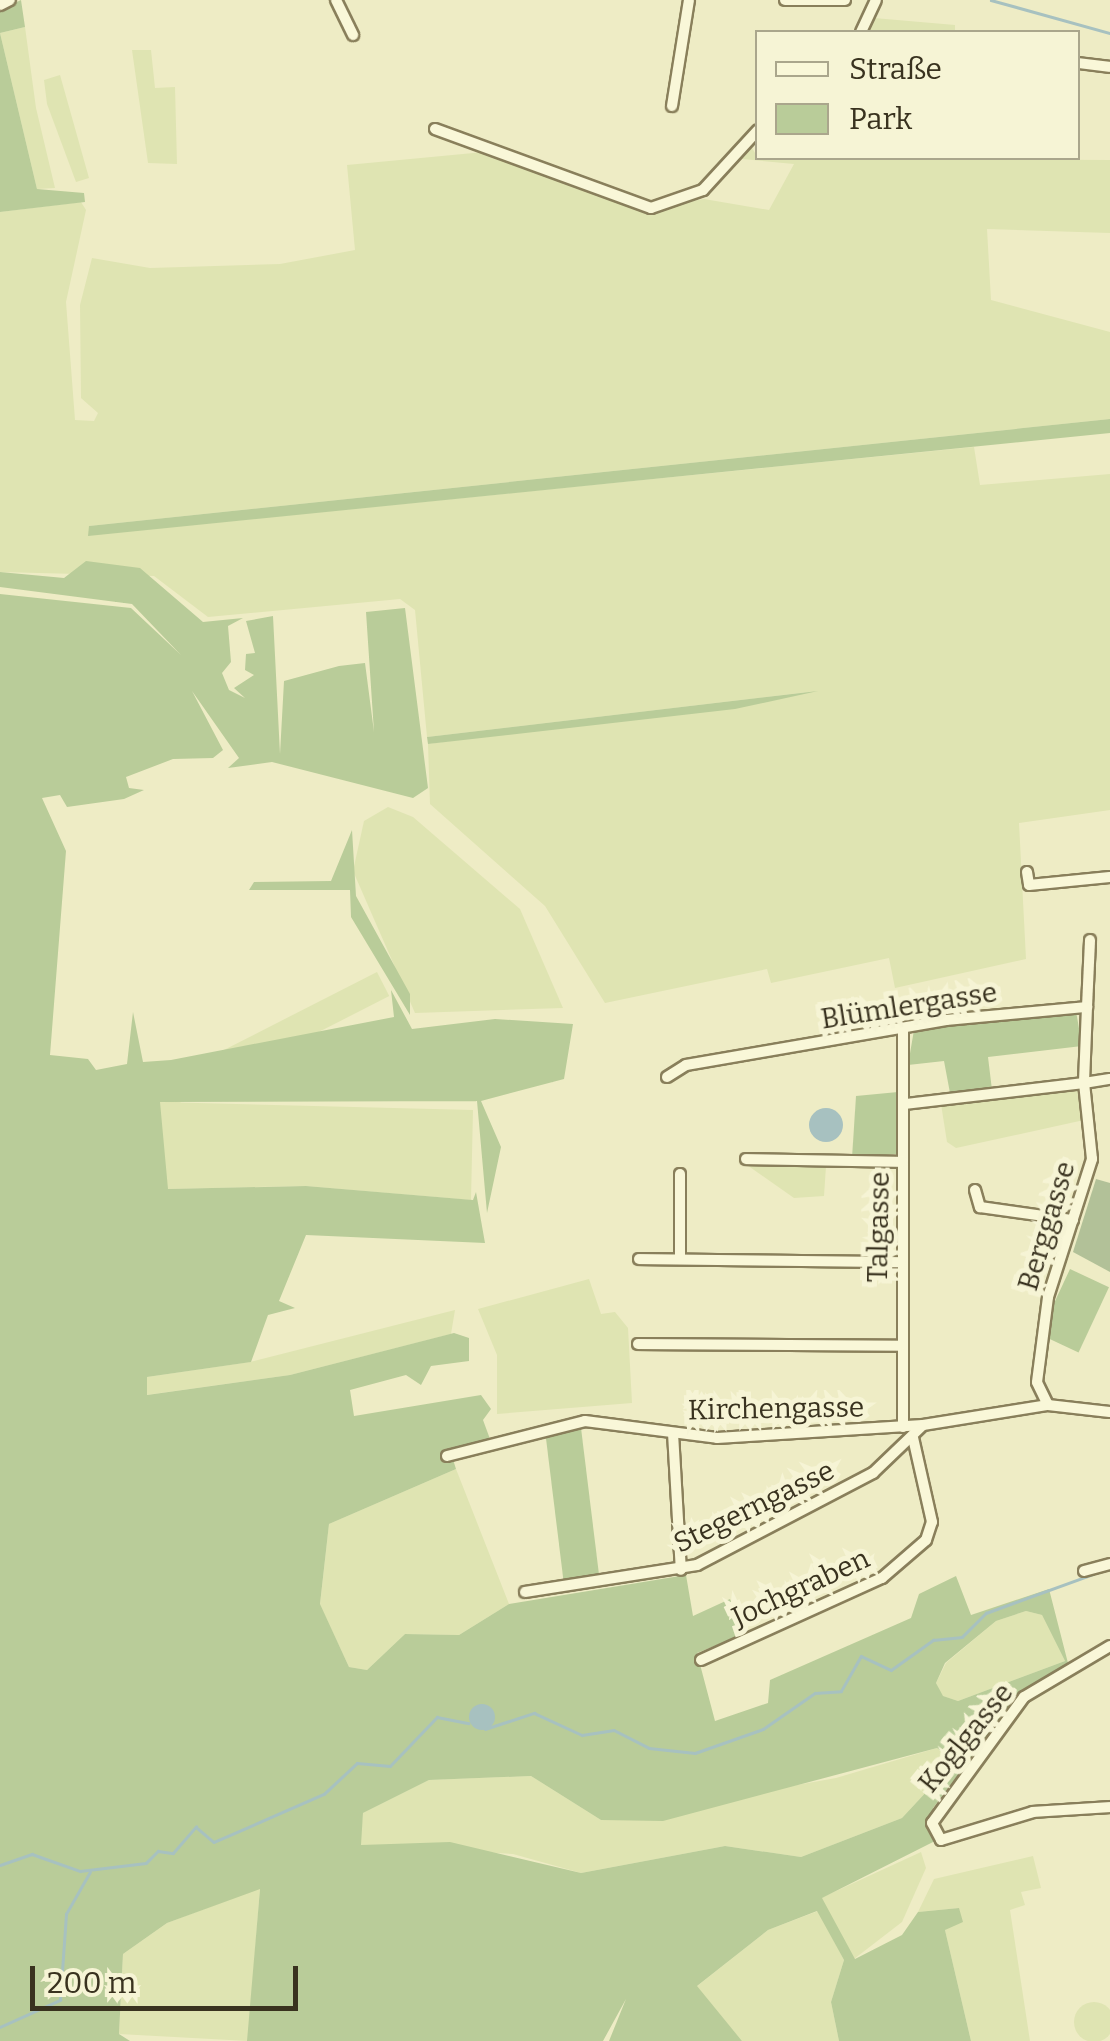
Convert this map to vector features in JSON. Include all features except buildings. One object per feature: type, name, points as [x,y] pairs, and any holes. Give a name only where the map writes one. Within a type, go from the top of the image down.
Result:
[{"type":"street","points":[[0,5],[10,0]]},
{"type":"street","points":[[336,0],[352,35]]},
{"type":"street","points":[[672,106],[690,0]]},
{"type":"street","points":[[785,0],[845,0]]},
{"type":"street","points":[[862,30],[876,0]]},
{"type":"street","points":[[1080,63],[1110,68]]},
{"type":"street","points":[[436,130],[652,208],[703,190],[755,133]]},
{"type":"street","points":[[1028,872],[1029,886],[1110,877]]},
{"type":"street","points":[[1084,1083],[1090,940]]},
{"type":"street","name":"Blümlergasse","points":[[667,1077],[686,1065],[903,1028],[1088,1008]]},
{"type":"street","name":"Talgasse","points":[[903,1028],[903,1427]]},
{"type":"street","points":[[904,1104],[1110,1079]]},
{"type":"street","name":"Berggasse","points":[[1048,1405],[1037,1382],[1040,1341],[1092,1159],[1084,1083]]},
{"type":"street","points":[[746,1159],[902,1162]]},
{"type":"street","points":[[680,1174],[680,1259]]},
{"type":"street","points":[[975,1190],[980,1208],[1073,1220]]},
{"type":"street","points":[[639,1259],[900,1262]]},
{"type":"street","points":[[638,1344],[900,1346]]},
{"type":"street","name":"Kirchengasse","points":[[447,1456],[584,1421],[673,1433],[923,1426],[1048,1405],[1110,1412]]},
{"type":"street","name":"Stegerngasse","points":[[525,1592],[681,1570],[873,1474],[923,1426]]},
{"type":"street","points":[[673,1433],[681,1570]]},
{"type":"street","name":"Jochgraben","points":[[701,1660],[882,1578],[926,1540],[932,1522],[912,1438]]},
{"type":"street","points":[[1084,1571],[1110,1564]]},
{"type":"street","name":"Koglgasse","points":[[1110,1646],[1024,1697],[936,1809],[941,1840],[1050,1808],[1110,1806]]},
{"type":"green space","points":[[21,0],[25,27],[0,33],[0,10]]},
{"type":"green space","points":[[874,18],[955,25],[955,30],[865,30]]},
{"type":"green space","points":[[25,27],[36,108],[55,188],[37,189],[0,33]]},
{"type":"green space","points":[[0,33],[37,189],[84,193],[85,202],[0,212]]},
{"type":"green space","points":[[132,50],[151,50],[155,88],[175,87],[177,164],[148,163]]},
{"type":"green space","points":[[60,75],[89,178],[76,182],[47,104],[44,80]]},
{"type":"green space","points":[[752,148],[755,160],[1110,160],[1110,233],[987,229],[991,300],[1110,332],[1110,419],[89,526],[89,535],[974,447],[980,485],[1110,474],[1110,810],[1019,823],[1026,959],[895,988],[889,958],[771,983],[767,969],[605,1003],[545,906],[430,804],[428,744],[817,691],[427,737],[415,610],[400,599],[208,617],[154,576],[0,572],[0,212],[81,202],[86,210],[66,302],[75,420],[94,421],[98,413],[81,398],[80,305],[92,258],[150,268],[280,264],[355,250],[347,165],[484,152],[643,209],[704,199],[769,210],[794,164],[742,159]]},
{"type":"green space","points":[[1110,419],[1110,433],[88,536],[89,526]]},
{"type":"green space","points":[[86,561],[140,568],[203,622],[243,618],[228,626],[231,662],[222,673],[229,690],[245,698],[234,688],[254,675],[245,670],[246,654],[255,653],[246,621],[273,616],[280,754],[284,681],[339,666],[365,663],[374,732],[366,612],[405,608],[428,788],[413,798],[272,762],[228,768],[239,758],[192,691],[223,750],[213,758],[173,759],[126,777],[129,788],[144,790],[124,799],[67,807],[60,795],[42,798],[66,851],[50,1055],[88,1059],[96,1070],[127,1064],[133,1012],[143,1062],[171,1060],[394,1017],[391,990],[412,1029],[495,1019],[573,1024],[564,1079],[481,1101],[501,1147],[487,1213],[477,1101],[160,1102],[168,1189],[306,1186],[473,1200],[476,1192],[485,1243],[306,1235],[279,1301],[295,1308],[268,1315],[251,1362],[147,1377],[147,1395],[290,1375],[454,1333],[469,1338],[469,1361],[431,1366],[421,1385],[406,1375],[350,1390],[354,1416],[481,1395],[491,1409],[483,1420],[490,1439],[450,1450],[456,1469],[329,1524],[320,1604],[349,1667],[367,1670],[405,1634],[459,1635],[509,1604],[686,1575],[693,1616],[730,1599],[744,1634],[697,1653],[715,1721],[768,1703],[770,1680],[911,1618],[919,1594],[956,1576],[971,1615],[1049,1589],[1069,1667],[1007,1711],[933,1808],[935,1841],[822,1898],[855,1959],[902,1935],[918,1912],[959,1908],[963,1922],[945,1930],[971,2041],[839,2041],[831,2002],[844,1960],[817,1911],[768,1930],[697,1986],[742,2041],[609,2041],[626,1999],[603,2041],[247,2041],[260,1889],[167,1923],[123,1954],[119,2034],[130,2041],[0,2041],[0,594],[131,608],[181,655],[132,604],[0,587],[0,572],[64,578]],"holes":[[[1026,1611],[1042,1615],[1065,1661],[958,1701],[943,1696],[936,1683],[945,1663],[996,1621]],[[937,1748],[955,1761],[902,1818],[801,1857],[725,1846],[581,1873],[450,1842],[361,1845],[363,1813],[429,1780],[531,1776],[601,1820],[663,1821]]]},
{"type":"green space","points":[[818,691],[735,709],[428,744],[427,737]]},
{"type":"green space","points":[[388,807],[413,817],[520,909],[563,1008],[415,1013],[353,871],[364,821]]},
{"type":"green space","points":[[352,830],[356,896],[410,994],[410,1015],[351,917],[350,890],[249,890],[254,882],[331,881]]},
{"type":"green space","points":[[377,972],[389,996],[168,1109],[156,1085]]},
{"type":"green space","points":[[1076,1011],[1082,1046],[988,1057],[992,1090],[950,1093],[944,1061],[908,1065],[914,1030]]},
{"type":"green space","points":[[1081,1089],[1084,1120],[956,1148],[947,1142],[941,1104]]},
{"type":"green space","points":[[898,1092],[897,1154],[852,1158],[856,1096]]},
{"type":"green space","points":[[159,1102],[473,1110],[471,1200],[306,1186],[167,1189]]},
{"type":"green space","points":[[747,1165],[826,1166],[824,1196],[794,1198]]},
{"type":"green space","points":[[1096,1179],[1110,1183],[1110,1272],[1073,1252]]},
{"type":"green space","points":[[1070,1269],[1109,1287],[1079,1352],[1040,1334]]},
{"type":"green space","points":[[589,1279],[601,1314],[615,1312],[628,1328],[632,1403],[497,1414],[497,1355],[478,1309]]},
{"type":"green space","points":[[455,1310],[451,1334],[290,1375],[146,1395],[147,1377],[250,1362]]},
{"type":"green space","points":[[581,1428],[600,1582],[564,1586],[545,1432]]},
{"type":"green space","points":[[456,1469],[509,1604],[459,1635],[405,1634],[367,1670],[349,1667],[320,1605],[329,1524]]},
{"type":"green space","points":[[1026,1611],[1042,1615],[1065,1661],[958,1701],[942,1696],[936,1683],[946,1663],[996,1621]]},
{"type":"green space","points":[[937,1748],[955,1761],[902,1818],[801,1857],[725,1846],[581,1873],[513,1854],[360,1845],[363,1813],[429,1780],[531,1776],[601,1820],[836,1778]]},
{"type":"green space","points":[[921,1852],[926,1868],[902,1922],[854,1959],[821,1898]]},
{"type":"green space","points":[[1033,1856],[1041,1888],[1021,1892],[1025,1905],[1010,1910],[1030,2041],[971,2041],[945,1930],[959,1908],[918,1912],[934,1879]]},
{"type":"green space","points":[[260,1888],[248,2041],[119,2034],[123,1954],[167,1923]]},
{"type":"green space","points":[[818,1911],[844,1960],[831,2002],[839,2041],[742,2041],[696,1987],[768,1930]]},
{"type":"green space","points":[[1094,2002],[1108,2008],[1108,2036],[1094,2042],[1080,2036],[1074,2022],[1080,2008]]},
{"type":"water","points":[[826,1108],[838,1113],[843,1125],[838,1137],[826,1142],[814,1137],[809,1125],[814,1113]]},
{"type":"water","points":[[482,1704],[491,1708],[495,1717],[491,1726],[482,1730],[473,1726],[469,1717],[473,1708]]},
{"type":"waterway","points":[[991,0],[1110,33]]},
{"type":"waterway","points":[[485,1729],[534,1713],[582,1735],[614,1730],[649,1748],[695,1753],[763,1729],[815,1693],[841,1691],[861,1656],[891,1670],[933,1640],[962,1637],[986,1613],[1093,1574]]},
{"type":"waterway","points":[[0,1865],[32,1854],[80,1871],[146,1863],[158,1851],[173,1853],[196,1827],[214,1842],[324,1794],[357,1763],[390,1766],[437,1717],[468,1723]]},
{"type":"waterway","points":[[0,2027],[60,2000],[66,1914],[90,1872]]}]
